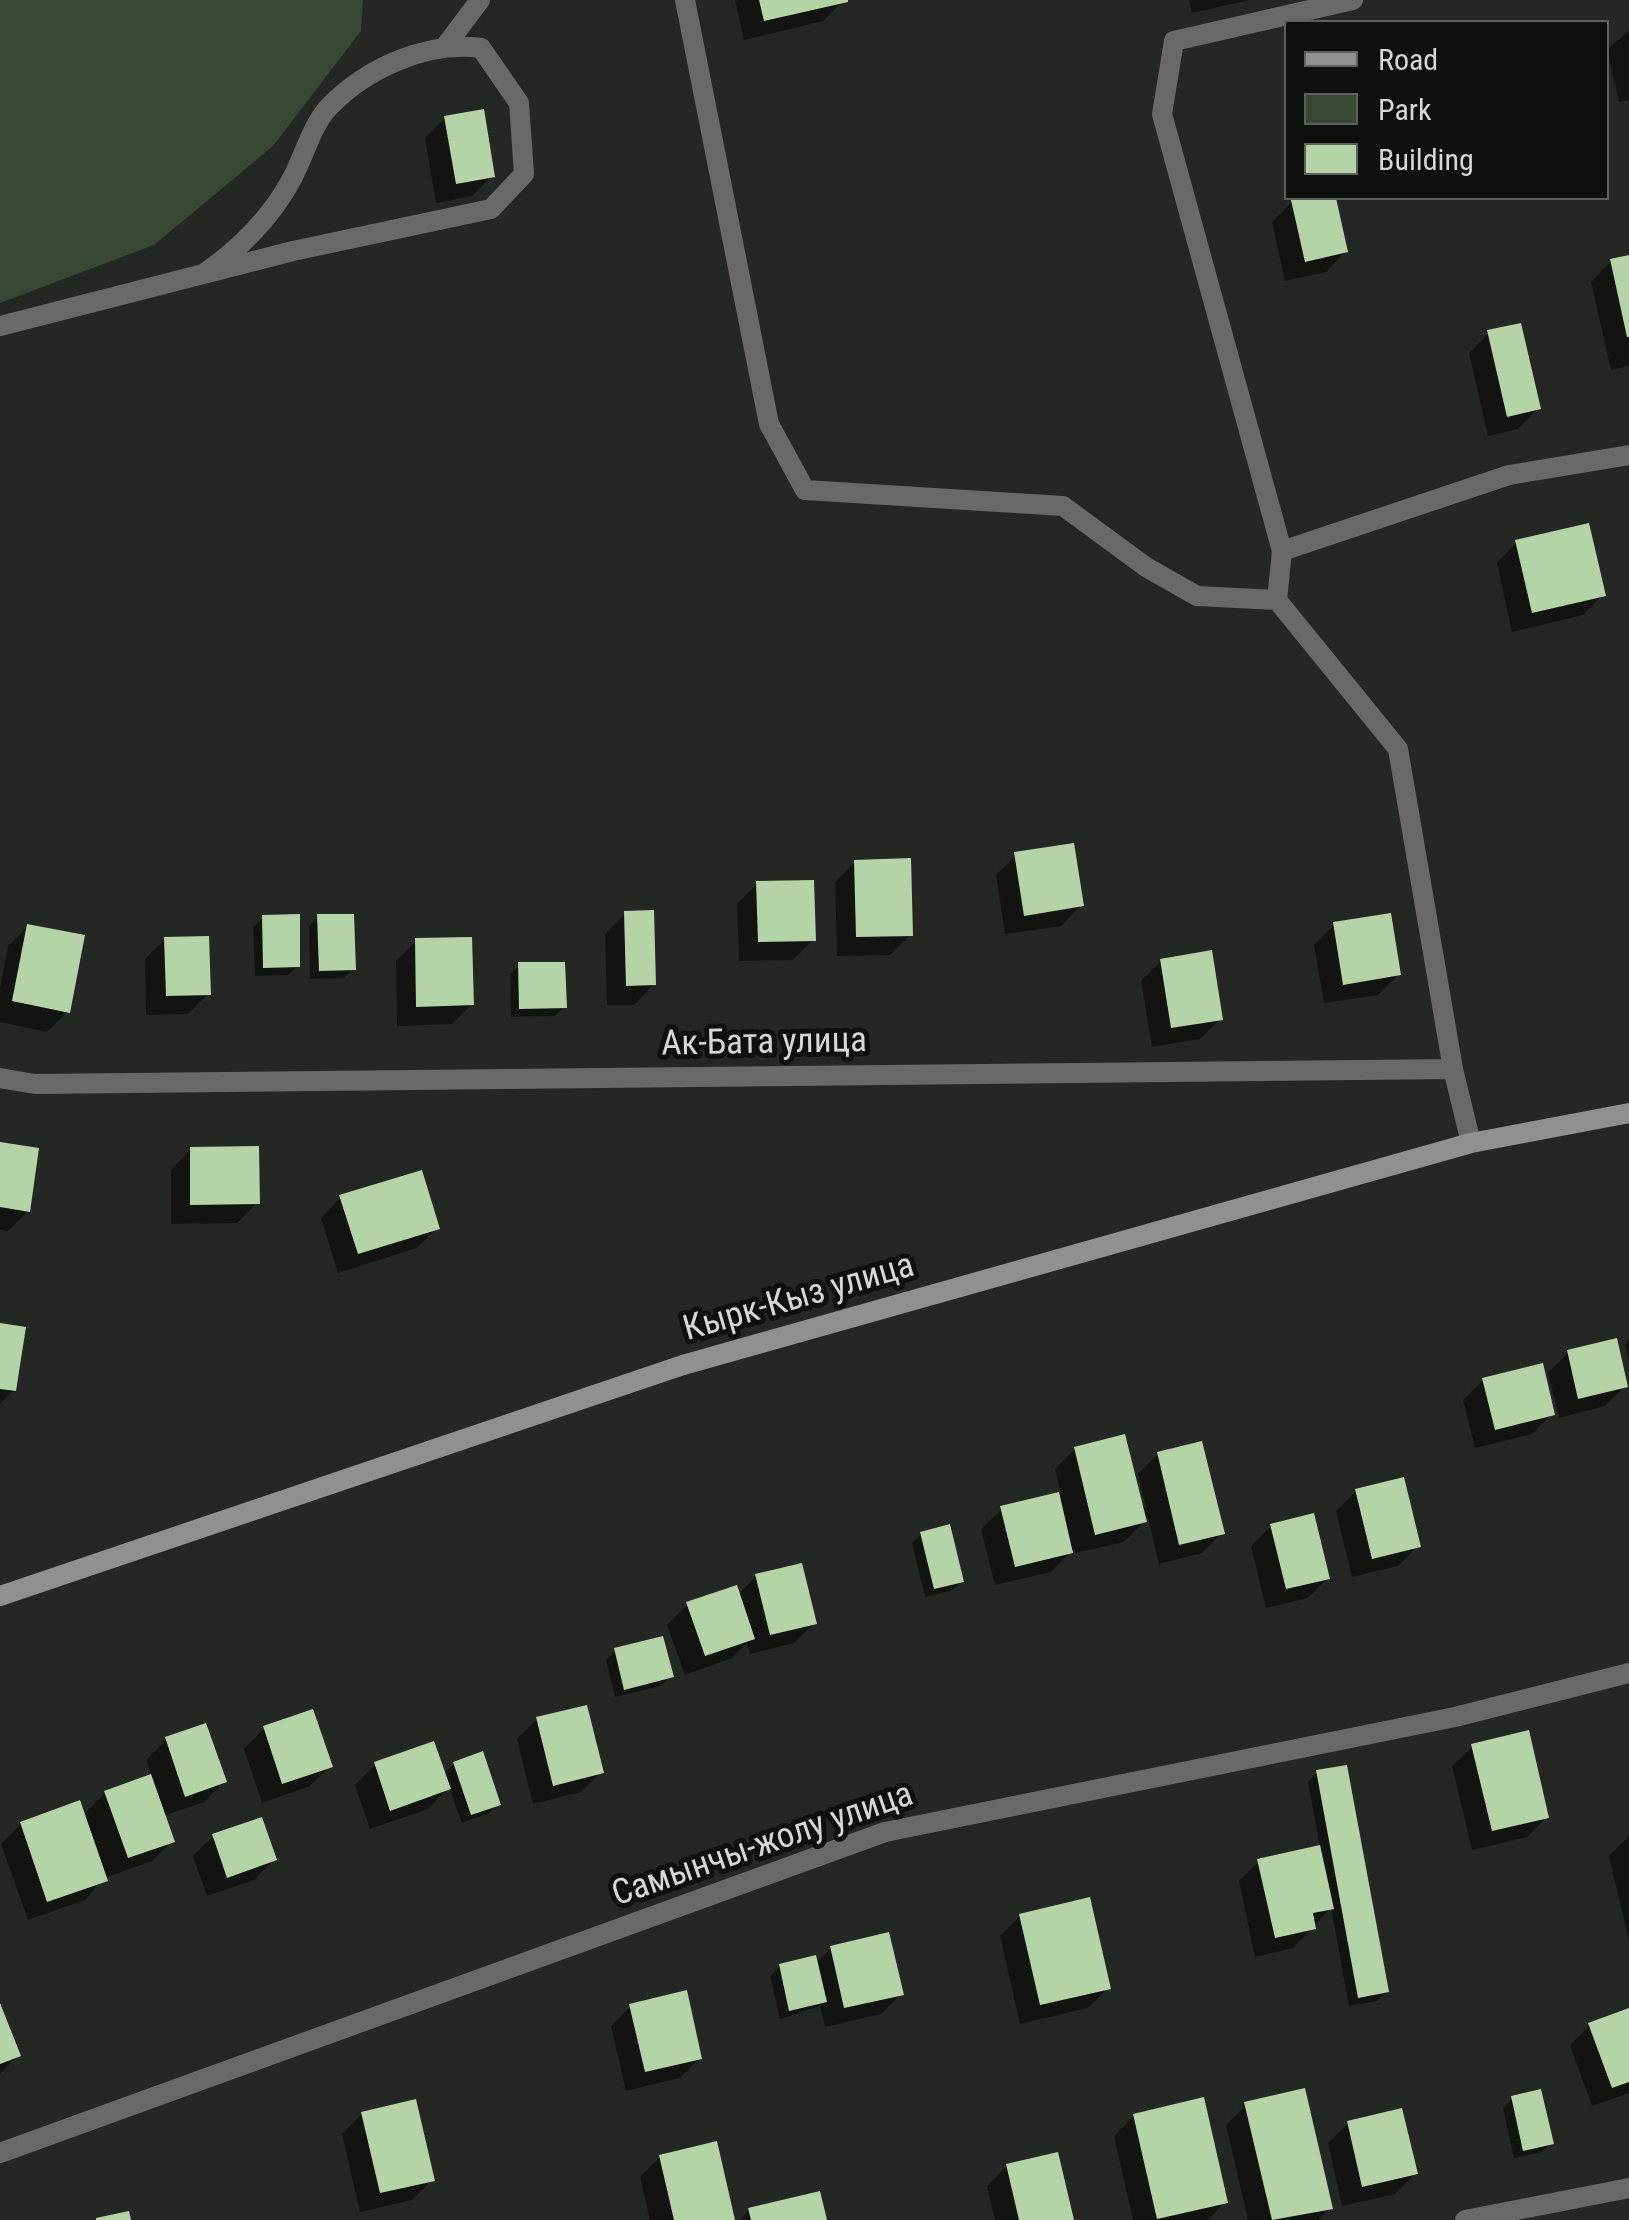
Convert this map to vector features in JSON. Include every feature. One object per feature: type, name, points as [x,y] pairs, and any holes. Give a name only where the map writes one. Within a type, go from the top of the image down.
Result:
[{"type":"street","points":[[447,44],[480,0]]},
{"type":"street","points":[[685,0],[768,424],[805,490],[1063,506],[1146,567],[1197,596],[1277,600]]},
{"type":"street","points":[[1353,0],[1174,41],[1162,114],[1282,551],[1277,600],[1398,749],[1453,1068],[1471,1144]]},
{"type":"street","points":[[0,326],[205,273],[492,209],[524,174],[520,102],[481,48],[447,44],[386,66],[327,110],[288,186],[243,245],[205,273]]},
{"type":"street","points":[[1282,551],[1508,474],[1629,454]]},
{"type":"street","name":"Ак-Бата улица","points":[[0,1078],[35,1084],[1453,1068]]},
{"type":"street","name":"Кырк-Кыз улица","points":[[0,1596],[683,1364],[1471,1144],[1629,1113]]},
{"type":"street","name":"Самынчы-жолу улица","points":[[0,2153],[885,1832],[1455,1717],[1629,1674]]},
{"type":"street","points":[[1465,2220],[1530,2214],[1629,2188]]},
{"type":"green space","points":[[0,0],[363,0],[361,31],[273,146],[154,245],[0,303]]},
{"type":"building","points":[[759,0],[848,0],[848,2],[764,21]]},
{"type":"building","points":[[484,109],[495,177],[456,184],[444,116]]},
{"type":"building","points":[[1291,200],[1336,200],[1348,252],[1305,262]]},
{"type":"building","points":[[1629,255],[1629,337],[1627,337],[1610,259]]},
{"type":"building","points":[[1521,323],[1541,409],[1507,417],[1487,330]]},
{"type":"building","points":[[1589,523],[1606,596],[1532,613],[1515,540]]},
{"type":"building","points":[[1074,843],[1084,906],[1024,916],[1014,852]]},
{"type":"building","points":[[911,858],[913,936],[856,937],[854,860]]},
{"type":"building","points":[[814,880],[816,941],[758,942],[756,881]]},
{"type":"building","points":[[654,910],[656,985],[626,986],[624,911]]},
{"type":"building","points":[[1391,913],[1401,975],[1343,985],[1333,922]]},
{"type":"building","points":[[300,914],[300,967],[263,968],[262,915]]},
{"type":"building","points":[[317,914],[354,914],[356,970],[319,971]]},
{"type":"building","points":[[27,924],[85,935],[70,1013],[12,1001]]},
{"type":"building","points":[[209,936],[211,995],[166,996],[164,937]]},
{"type":"building","points":[[472,937],[474,1005],[416,1007],[415,938]]},
{"type":"building","points":[[1212,950],[1223,1020],[1171,1028],[1160,959]]},
{"type":"building","points":[[518,962],[565,962],[567,1008],[519,1009]]},
{"type":"building","points":[[0,1142],[39,1148],[30,1212],[0,1207]]},
{"type":"building","points":[[259,1146],[260,1204],[190,1205],[190,1147]]},
{"type":"building","points":[[422,1170],[440,1229],[358,1254],[339,1195]]},
{"type":"building","points":[[0,1323],[26,1327],[16,1391],[0,1389]]},
{"type":"building","points":[[1617,1338],[1628,1387],[1578,1399],[1567,1350]]},
{"type":"building","points":[[1543,1363],[1555,1415],[1495,1430],[1482,1378]]},
{"type":"building","points":[[1125,1434],[1147,1522],[1095,1535],[1074,1447]]},
{"type":"building","points":[[1202,1441],[1225,1534],[1179,1545],[1157,1452]]},
{"type":"building","points":[[1404,1477],[1421,1547],[1372,1559],[1355,1489]]},
{"type":"building","points":[[1059,1492],[1073,1553],[1015,1567],[1000,1506]]},
{"type":"building","points":[[1314,1513],[1330,1579],[1286,1589],[1270,1524]]},
{"type":"building","points":[[950,1524],[964,1582],[934,1589],[920,1532]]},
{"type":"building","points":[[802,1563],[817,1624],[770,1635],[755,1574]]},
{"type":"building","points":[[737,1585],[755,1639],[705,1656],[686,1602]]},
{"type":"building","points":[[663,1636],[674,1677],[624,1690],[614,1648]]},
{"type":"building","points":[[587,1705],[604,1773],[553,1786],[536,1717]]},
{"type":"building","points":[[313,1709],[333,1767],[282,1784],[263,1726]]},
{"type":"building","points":[[206,1723],[227,1782],[185,1797],[165,1737]]},
{"type":"building","points":[[1529,1730],[1549,1818],[1492,1831],[1471,1744]]},
{"type":"building","points":[[434,1741],[451,1789],[390,1811],[374,1762]]},
{"type":"building","points":[[483,1751],[501,1805],[471,1815],[453,1762]]},
{"type":"building","points":[[1347,1765],[1389,1992],[1358,1998],[1316,1770]]},
{"type":"building","points":[[151,1774],[175,1842],[128,1858],[104,1791]]},
{"type":"building","points":[[80,1800],[108,1881],[47,1902],[20,1822]]},
{"type":"building","points":[[262,1817],[277,1860],[227,1878],[212,1834]]},
{"type":"building","points":[[1320,1845],[1334,1909],[1313,1913],[1316,1929],[1275,1938],[1257,1859]]},
{"type":"building","points":[[1090,1897],[1111,1989],[1040,2005],[1019,1914]]},
{"type":"building","points":[[889,1932],[904,1995],[844,2008],[830,1946]]},
{"type":"building","points":[[816,1955],[827,2002],[789,2011],[779,1964]]},
{"type":"building","points":[[687,1990],[702,2059],[645,2072],[629,2004]]},
{"type":"building","points":[[0,2003],[21,2056],[0,2064]]},
{"type":"building","points":[[1629,2008],[1629,2082],[1612,2088],[1588,2023]]},
{"type":"building","points":[[1305,2088],[1333,2209],[1272,2220],[1244,2102]]},
{"type":"building","points":[[1541,2089],[1554,2144],[1523,2151],[1511,2096]]},
{"type":"building","points":[[1204,2097],[1228,2203],[1157,2219],[1133,2114]]},
{"type":"building","points":[[416,2099],[435,2181],[380,2193],[361,2112]]},
{"type":"building","points":[[1402,2108],[1418,2174],[1362,2187],[1347,2121]]},
{"type":"building","points":[[717,2141],[735,2220],[674,2220],[659,2155]]},
{"type":"building","points":[[1058,2152],[1074,2220],[1019,2220],[1006,2164]]},
{"type":"building","points":[[820,2191],[827,2220],[751,2220],[748,2208]]},
{"type":"building","points":[[129,2211],[131,2220],[96,2220],[96,2218]]}]
